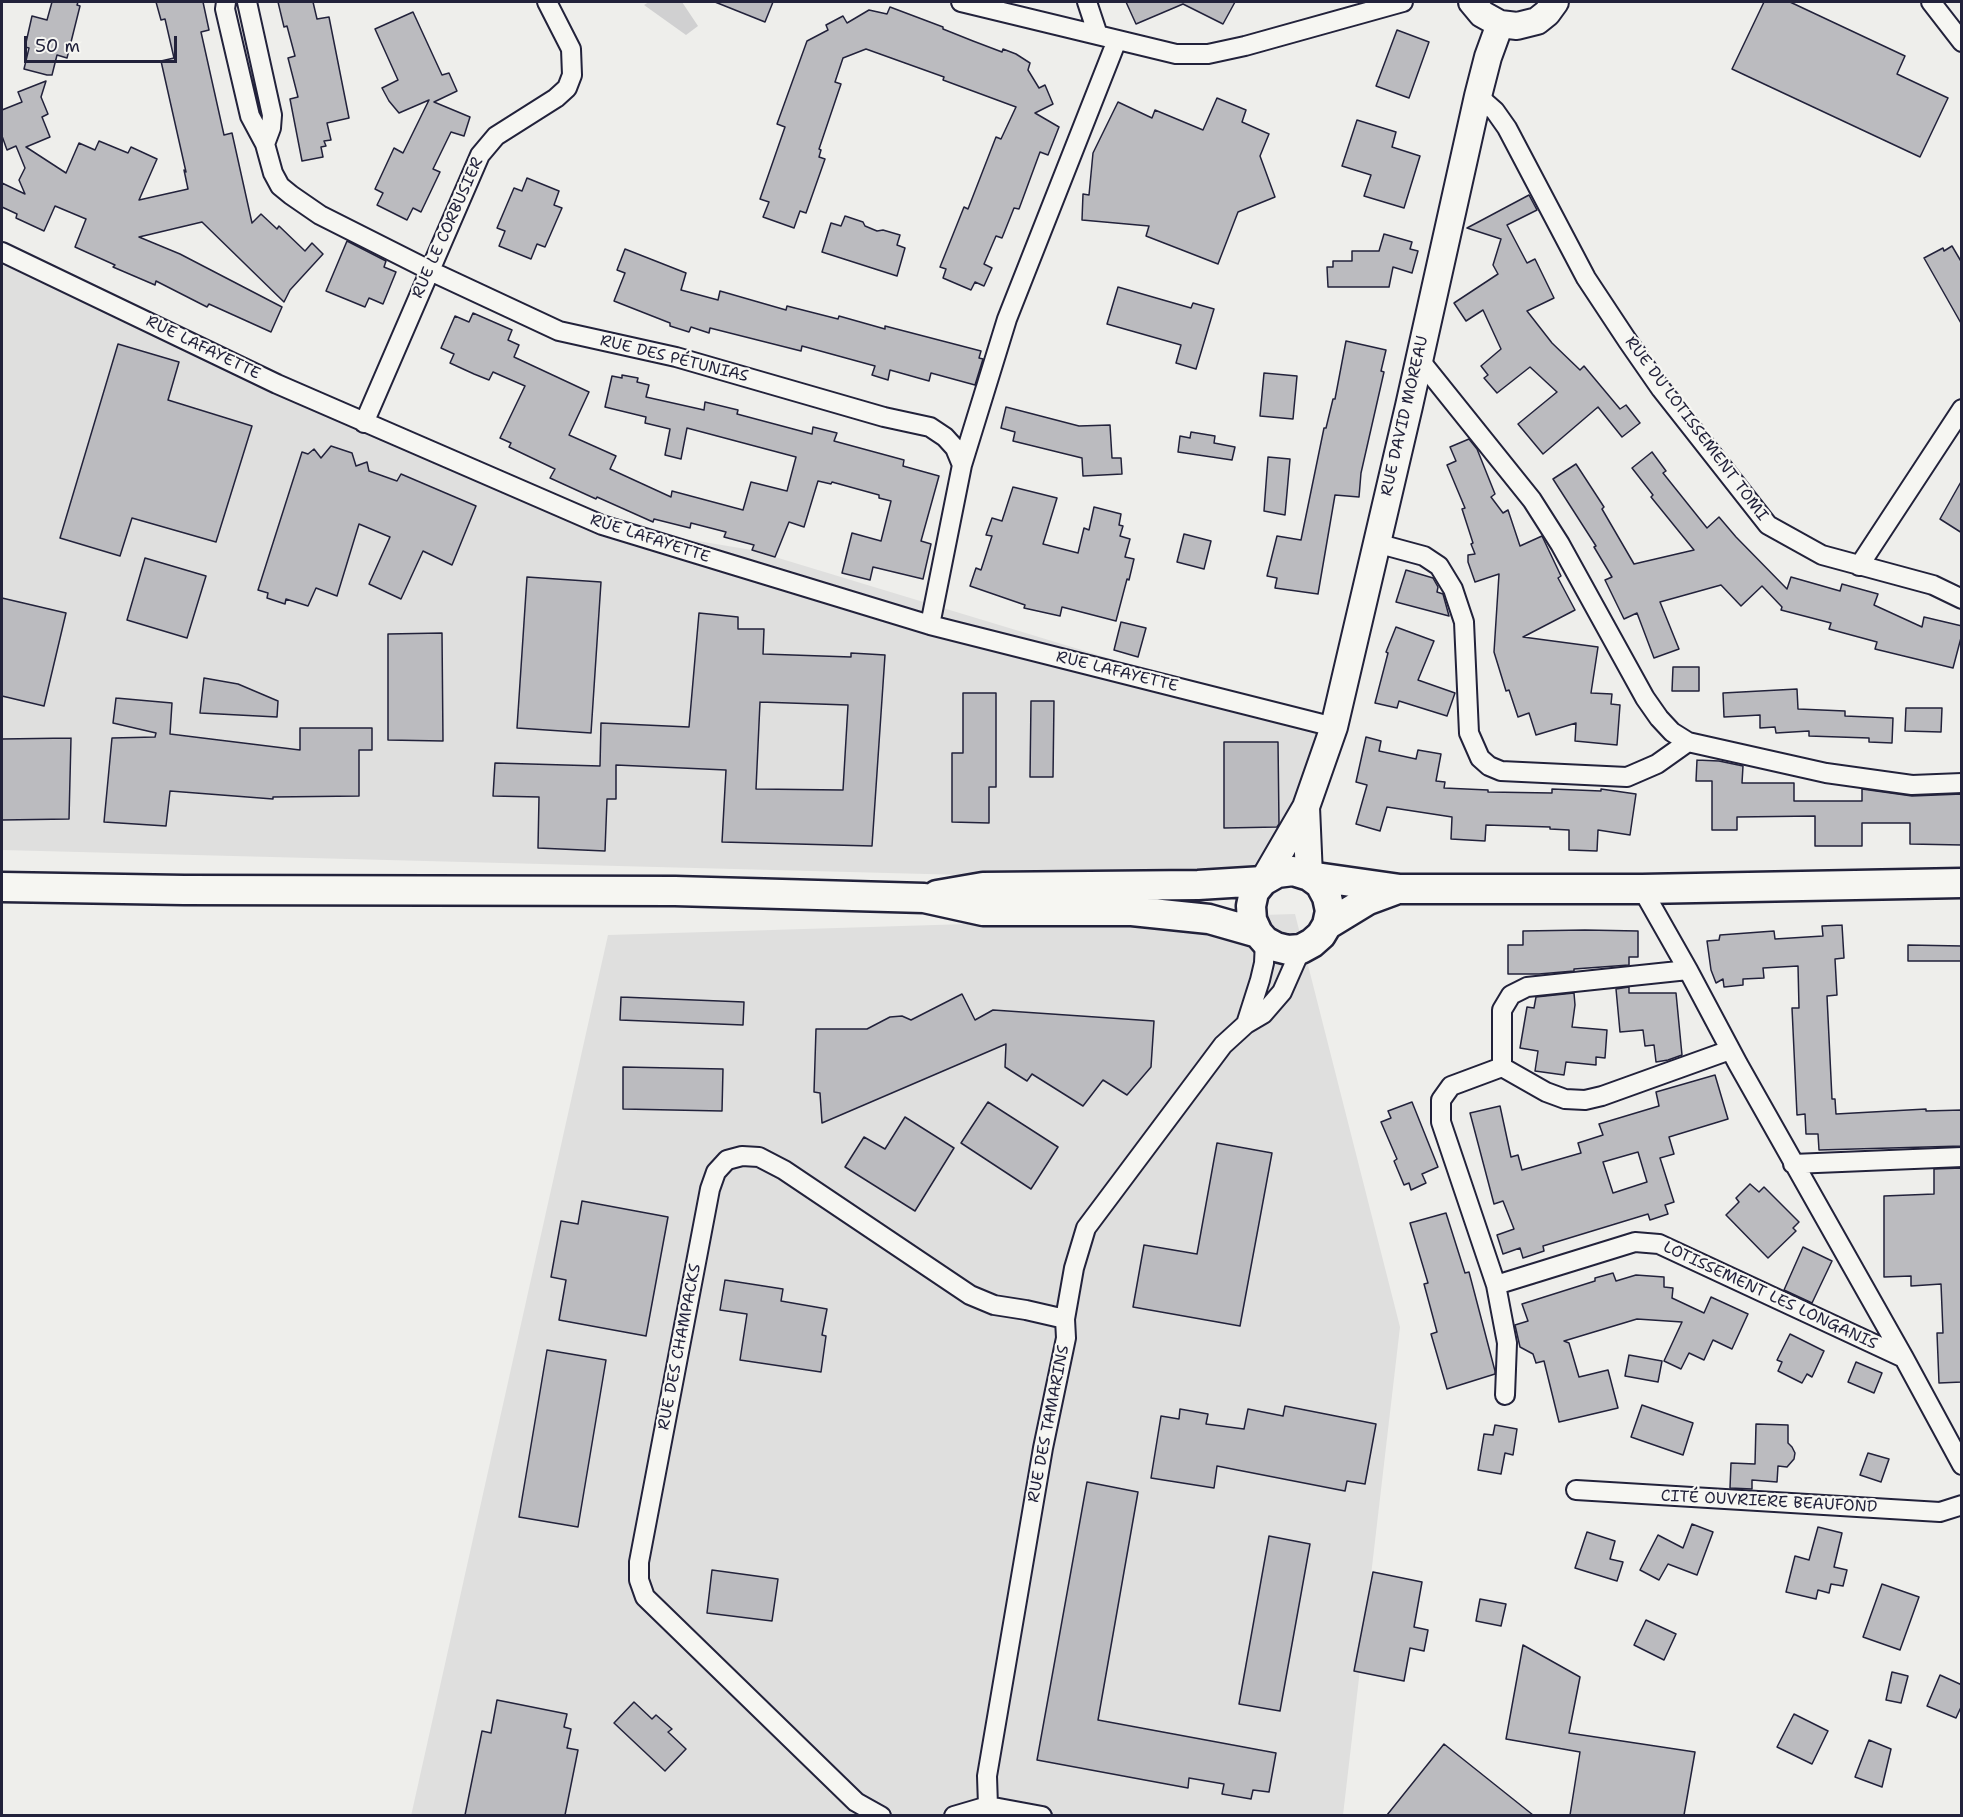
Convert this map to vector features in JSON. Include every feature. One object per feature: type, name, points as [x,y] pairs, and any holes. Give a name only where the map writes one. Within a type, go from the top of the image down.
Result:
[{"type":"main road","points":[[1261,937],[1252,920],[1251,906],[1254,892],[1263,881],[1277,873],[1293,871],[1309,876],[1400,889],[1642,889],[1962,883]]},
{"type":"main road","points":[[2,887],[184,891],[675,891],[924,898],[983,911],[1132,911],[1209,919],[1261,937],[1282,949],[1301,949],[1312,944],[1321,935],[1327,925],[1330,911],[1327,897],[1320,884],[1309,876]]},
{"type":"main road","points":[[924,898],[983,887],[1198,885],[1263,881]]},
{"type":"main road","points":[[1327,925],[1368,900],[1400,889]]},
{"type":"main road","points":[[2,906],[87,907],[184,891]]},
{"type":"street","name":"RUE DES PÉTUNIAS","points":[[225,2],[250,117],[265,144],[273,173],[280,186],[320,214],[429,271],[560,331],[676,357],[884,417],[930,427],[945,437],[955,448],[962,465]]},
{"type":"street","name":"RUE DES PÉTUNIAS","points":[[247,2],[272,115],[271,128],[265,144]]},
{"type":"street","name":"RUE LE CORBUSIER","points":[[364,423],[480,155],[496,136],[556,98],[567,88],[572,75],[572,49],[547,2]]},
{"type":"street","points":[[961,2],[1176,54],[1208,54],[1403,2]]},
{"type":"street","points":[[1087,2],[1098,35]]},
{"type":"street","points":[[1472,2],[1482,14],[1500,24],[1517,27],[1536,21],[1547,13],[1555,2]]},
{"type":"street","points":[[1931,2],[1959,32]]},
{"type":"street","name":"RUE DAVID MOREAU","points":[[1263,881],[1306,807],[1334,727],[1478,96],[1488,57],[1500,24]]},
{"type":"street","points":[[930,626],[962,465],[1007,319],[1117,40]]},
{"type":"street","name":"RUE DU LOTISSEMENT TOMI","points":[[1478,96],[1496,111],[1507,128],[1586,278],[1627,340],[1661,389],[1768,525],[1822,555],[1933,585],[1962,598]]},
{"type":"street","name":"RUE LAFAYETTE","points":[[2,252],[277,384],[602,525],[930,626],[1334,727]]},
{"type":"street","points":[[1419,358],[1532,500],[1560,544],[1645,698],[1672,732],[1688,742],[1826,773],[1912,784],[1962,783]]},
{"type":"street","points":[[1859,566],[1962,409]]},
{"type":"street","points":[[1376,543],[1424,556],[1439,566],[1454,589],[1464,622],[1469,733],[1479,758],[1489,766],[1501,771],[1627,777],[1657,764],[1688,742]]},
{"type":"street","name":"RUE DAVID MOREAU","points":[[1306,807],[1309,876]]},
{"type":"street","name":"LOTISSEMENT LES LONGANIS","points":[[1642,889],[1962,1465]]},
{"type":"street","name":"RUE DES TAMARINS","points":[[1246,1024],[1264,963],[1261,937]]},
{"type":"street","name":"RUE DES TAMARINS","points":[[988,1806],[987,1776],[1043,1448],[1066,1338],[1065,1319],[1074,1268],[1086,1228],[1223,1045],[1246,1024],[1263,1014],[1282,992],[1301,949]]},
{"type":"street","points":[[1502,1067],[1502,1010],[1511,995],[1527,987],[1688,970]]},
{"type":"street","points":[[1502,1067],[1546,1092],[1565,1099],[1585,1100],[1730,1050]]},
{"type":"street","points":[[1502,1067],[1451,1086],[1441,1100],[1441,1122],[1496,1285],[1507,1343],[1505,1395]]},
{"type":"street","name":"RUE DES CHAMPACKS","points":[[881,1815],[856,1802],[645,1597],[639,1580],[643,1539],[710,1189],[716,1172],[727,1160],[742,1156],[759,1157],[784,1170],[970,1295],[994,1305],[1065,1319]]},
{"type":"street","points":[[1793,1164],[1962,1157]]},
{"type":"street","name":"LOTISSEMENT LES LONGANIS","points":[[1496,1285],[1635,1242],[1659,1244],[1904,1358]]},
{"type":"street","name":"CITÉ OUVRIERE BEAUFOND","points":[[1576,1491],[1940,1512],[1962,1505]]},
{"type":"street","points":[[954,1815],[988,1806],[1042,1815]]},
{"type":"shaded area","points":[[649,2],[682,2],[698,26],[686,35],[644,5]]},
{"type":"shaded area","points":[[2,245],[364,423],[601,525],[752,550],[1319,722],[1312,884],[2,850]]},
{"type":"shaded area","points":[[1295,914],[1400,1327],[1343,1815],[411,1816],[608,935]]},
{"type":"building","points":[[52,2],[78,2],[77,5],[80,6],[67,58],[57,55],[52,75],[47,75],[24,69],[29,48],[25,47],[32,16],[47,20]]},
{"type":"building","points":[[156,2],[203,2],[209,30],[201,32],[224,135],[232,133],[252,223],[261,214],[277,229],[279,226],[305,251],[312,243],[323,254],[290,290],[284,302],[202,222],[139,237],[180,254],[282,307],[271,332],[209,304],[207,307],[156,281],[155,285],[113,267],[115,265],[75,247],[86,219],[55,206],[44,231],[16,218],[17,214],[2,207],[2,183],[25,194],[19,180],[25,168],[16,146],[7,150],[2,136],[2,110],[22,102],[18,92],[46,81],[41,97],[48,114],[42,117],[50,137],[26,147],[66,173],[79,143],[95,150],[99,141],[128,153],[131,147],[157,159],[139,200],[188,189],[161,61],[174,58],[165,19],[161,20]]},
{"type":"building","points":[[278,2],[313,2],[317,19],[329,17],[349,118],[327,123],[331,140],[324,141],[326,146],[321,147],[323,157],[302,161],[290,99],[298,97],[288,58],[295,56]]},
{"type":"building","points":[[715,2],[773,2],[765,22]]},
{"type":"building","points":[[1126,2],[1235,2],[1223,24],[1183,4],[1136,24]]},
{"type":"building","points":[[1764,2],[1790,2],[1905,56],[1897,74],[1948,98],[1920,157],[1732,69]]},
{"type":"building","points":[[890,7],[1002,52],[1003,49],[1016,54],[1030,63],[1028,70],[1039,88],[1045,85],[1053,104],[1035,113],[1059,127],[1048,155],[1040,152],[1019,209],[1014,208],[1002,238],[996,236],[984,264],[992,268],[984,286],[975,282],[971,290],[943,278],[946,269],[940,267],[964,207],[968,209],[996,137],[1001,139],[1016,107],[943,80],[944,77],[866,49],[843,58],[835,82],[841,84],[819,149],[821,150],[819,157],[825,159],[806,213],[800,211],[794,228],[763,217],[769,202],[760,199],[785,127],[777,124],[807,41],[828,30],[826,25],[843,16],[847,23],[869,10],[887,14]]},
{"type":"building","points":[[413,12],[442,75],[449,73],[457,91],[434,102],[470,117],[464,136],[451,132],[433,169],[440,172],[421,212],[413,208],[407,220],[377,205],[383,193],[375,189],[394,148],[403,153],[429,100],[399,113],[389,101],[382,88],[398,80],[375,29]]},
{"type":"building","points":[[1397,30],[1429,42],[1409,98],[1376,86]]},
{"type":"building","points":[[1217,98],[1246,110],[1242,122],[1269,134],[1260,156],[1275,197],[1238,212],[1218,264],[1146,236],[1149,226],[1082,220],[1083,194],[1089,195],[1093,153],[1118,102],[1152,118],[1155,110],[1203,130]]},
{"type":"building","points":[[1357,120],[1396,132],[1392,147],[1420,156],[1404,208],[1364,196],[1371,175],[1342,166]]},
{"type":"building","points":[[527,178],[559,191],[554,205],[562,208],[545,247],[537,244],[531,259],[499,246],[505,231],[497,228],[514,188],[522,191]]},
{"type":"building","points":[[1529,195],[1537,210],[1507,225],[1527,263],[1535,259],[1554,298],[1527,311],[1552,343],[1580,370],[1584,366],[1620,409],[1626,405],[1640,423],[1622,437],[1598,407],[1543,454],[1518,424],[1557,392],[1530,367],[1497,393],[1484,378],[1488,375],[1481,366],[1501,349],[1483,310],[1466,321],[1454,303],[1498,274],[1493,265],[1501,239],[1467,228]]},
{"type":"building","points":[[845,216],[863,222],[865,226],[877,231],[883,230],[900,235],[897,245],[905,248],[897,276],[822,252],[831,223],[841,226]]},
{"type":"building","points":[[1384,234],[1412,242],[1410,249],[1418,251],[1412,273],[1393,267],[1389,287],[1328,287],[1327,267],[1333,267],[1333,261],[1352,261],[1352,251],[1379,251]]},
{"type":"building","points":[[347,241],[386,261],[384,267],[396,272],[383,304],[369,298],[365,307],[326,291]]},
{"type":"building","points":[[1952,246],[1962,263],[1962,325],[1924,258]]},
{"type":"building","points":[[625,249],[686,273],[681,290],[718,300],[720,291],[786,310],[787,306],[838,319],[839,316],[981,351],[979,358],[983,359],[975,385],[931,373],[929,381],[890,370],[888,380],[872,375],[875,366],[802,346],[801,351],[710,328],[709,333],[691,327],[689,332],[670,326],[670,323],[614,301],[625,273],[617,270]]},
{"type":"building","points":[[1118,287],[1191,308],[1193,303],[1214,309],[1196,369],[1176,363],[1181,345],[1107,324]]},
{"type":"building","points":[[473,313],[512,330],[508,340],[519,345],[514,357],[589,392],[569,435],[616,456],[610,469],[671,497],[672,491],[743,510],[751,482],[787,491],[796,457],[687,428],[681,459],[665,455],[670,429],[645,423],[646,417],[605,407],[612,376],[638,378],[637,382],[649,385],[646,397],[704,410],[705,402],[738,410],[737,414],[812,434],[813,427],[837,433],[834,441],[904,460],[903,466],[939,476],[921,541],[931,544],[923,579],[873,567],[870,580],[842,573],[852,533],[881,541],[891,501],[879,498],[879,495],[832,482],[831,484],[818,481],[804,527],[789,522],[775,557],[752,550],[754,545],[724,537],[726,532],[691,523],[690,528],[654,519],[653,522],[550,478],[555,469],[509,447],[511,443],[500,438],[525,386],[493,372],[489,380],[474,374],[450,363],[454,354],[441,348],[455,316],[469,322]]},
{"type":"building","points":[[1346,341],[1386,350],[1381,371],[1384,372],[1361,473],[1359,497],[1335,495],[1318,594],[1275,588],[1277,578],[1267,576],[1277,536],[1301,540],[1324,428],[1326,428],[1333,399],[1335,399]]},
{"type":"building","points":[[118,344],[179,362],[168,400],[252,426],[216,542],[132,518],[120,556],[60,538]]},
{"type":"building","points":[[1264,373],[1297,376],[1293,419],[1260,416]]},
{"type":"building","points":[[1006,407],[1079,426],[1110,425],[1112,458],[1121,458],[1122,474],[1083,476],[1082,458],[1013,441],[1015,432],[1001,428]]},
{"type":"building","points":[[1191,432],[1215,436],[1214,443],[1235,447],[1232,460],[1178,452],[1180,436],[1190,438]]},
{"type":"building","points":[[1469,439],[1477,449],[1495,494],[1491,497],[1503,513],[1508,510],[1520,546],[1542,536],[1561,576],[1558,578],[1575,610],[1523,637],[1598,647],[1591,693],[1612,694],[1611,704],[1620,705],[1617,745],[1575,741],[1576,723],[1536,735],[1529,713],[1518,717],[1509,690],[1506,691],[1494,652],[1499,574],[1475,582],[1468,562],[1468,555],[1475,554],[1462,509],[1465,508],[1447,465],[1456,461],[1450,447]]},
{"type":"building","points":[[331,446],[352,453],[356,466],[367,462],[369,471],[397,481],[401,474],[476,506],[452,565],[423,551],[401,599],[369,584],[390,537],[359,524],[337,596],[316,588],[308,606],[286,599],[285,604],[267,598],[268,593],[258,590],[302,452],[308,454],[314,449],[321,458]]},
{"type":"building","points":[[1652,452],[1666,471],[1663,473],[1707,528],[1719,517],[1787,589],[1791,577],[1840,591],[1842,584],[1878,594],[1874,605],[1922,627],[1924,617],[1962,626],[1953,668],[1875,649],[1877,642],[1829,629],[1831,623],[1781,610],[1782,607],[1762,586],[1741,606],[1721,585],[1660,602],[1679,649],[1654,658],[1637,613],[1624,619],[1605,580],[1612,577],[1594,547],[1596,546],[1553,479],[1576,464],[1604,507],[1602,509],[1634,564],[1694,550],[1651,497],[1653,495],[1632,468]]},
{"type":"building","points":[[1268,457],[1290,459],[1285,515],[1264,511]]},
{"type":"building","points":[[1962,480],[1962,533],[1940,519]]},
{"type":"building","points":[[1013,487],[1057,498],[1043,544],[1078,553],[1084,528],[1089,530],[1094,507],[1121,514],[1119,525],[1123,526],[1120,536],[1130,539],[1125,557],[1134,559],[1116,621],[1062,607],[1060,616],[1024,608],[1025,605],[970,586],[976,568],[981,570],[992,536],[986,535],[992,518],[1002,521]]},
{"type":"building","points":[[1184,534],[1211,541],[1204,569],[1177,562]]},
{"type":"building","points":[[145,558],[206,576],[187,638],[127,620]]},
{"type":"building","points":[[1406,570],[1433,578],[1438,587],[1437,592],[1443,594],[1449,616],[1396,602]]},
{"type":"building","points":[[527,577],[601,582],[591,733],[517,728]]},
{"type":"building","points":[[2,598],[66,613],[44,706],[2,696]]},
{"type":"building","points":[[699,613],[738,617],[738,629],[764,629],[763,654],[851,657],[851,653],[885,655],[872,846],[722,842],[726,770],[616,765],[616,799],[607,799],[605,851],[538,848],[539,797],[493,796],[495,763],[600,766],[601,723],[689,727]],"holes":[[[760,702],[848,705],[843,790],[756,789]]]},
{"type":"building","points":[[1121,622],[1146,628],[1138,657],[1114,650]]},
{"type":"building","points":[[1396,627],[1434,641],[1418,680],[1455,693],[1447,716],[1399,701],[1397,708],[1375,703],[1388,653],[1386,652]]},
{"type":"building","points":[[442,633],[443,741],[388,740],[388,634]]},
{"type":"building","points":[[1673,667],[1699,667],[1699,691],[1672,691]]},
{"type":"building","points":[[204,678],[238,684],[278,701],[277,717],[200,713]]},
{"type":"building","points":[[1797,689],[1798,709],[1845,711],[1845,716],[1893,718],[1892,743],[1869,742],[1869,738],[1809,736],[1809,731],[1776,733],[1775,727],[1760,728],[1760,715],[1724,717],[1723,693]]},
{"type":"building","points":[[963,693],[996,693],[996,787],[989,787],[989,823],[952,822],[952,753],[963,753]]},
{"type":"building","points":[[116,698],[172,703],[170,734],[300,750],[300,728],[372,728],[372,750],[359,750],[359,796],[273,797],[273,799],[170,791],[166,826],[104,822],[112,738],[155,737],[156,733],[113,723]]},
{"type":"building","points":[[1031,701],[1054,701],[1053,777],[1030,777]]},
{"type":"building","points":[[1906,708],[1942,708],[1941,732],[1905,731]]},
{"type":"building","points":[[1366,737],[1381,741],[1379,751],[1416,759],[1418,750],[1441,754],[1436,781],[1445,782],[1444,788],[1488,790],[1488,792],[1552,793],[1552,789],[1601,791],[1601,789],[1636,794],[1630,835],[1598,830],[1597,851],[1569,850],[1569,830],[1550,829],[1550,827],[1486,825],[1485,841],[1451,839],[1452,817],[1387,807],[1380,831],[1356,824],[1367,785],[1356,782]]},
{"type":"building","points":[[71,738],[69,819],[2,820],[2,739]]},
{"type":"building","points":[[1224,742],[1278,742],[1279,824],[1277,827],[1224,828]]},
{"type":"building","points":[[1697,760],[1719,761],[1743,766],[1742,783],[1794,783],[1794,801],[1862,801],[1862,789],[1912,796],[1962,794],[1962,845],[1910,844],[1910,823],[1862,823],[1862,846],[1815,846],[1815,816],[1737,817],[1737,830],[1712,830],[1712,781],[1696,781]]},
{"type":"building","points":[[1842,925],[1844,958],[1835,959],[1837,995],[1827,996],[1832,1099],[1835,1099],[1836,1114],[1926,1109],[1926,1111],[1962,1110],[1962,1146],[1819,1150],[1818,1134],[1806,1134],[1805,1114],[1797,1115],[1792,1008],[1799,1008],[1798,966],[1763,968],[1764,978],[1743,979],[1743,985],[1724,987],[1723,979],[1716,983],[1711,970],[1707,941],[1719,940],[1720,935],[1774,931],[1775,939],[1823,936],[1822,926]]},
{"type":"building","points":[[1523,931],[1638,931],[1638,957],[1629,957],[1629,965],[1539,974],[1508,974],[1508,945],[1523,945]]},
{"type":"building","points":[[1908,945],[1962,946],[1962,961],[1908,961]]},
{"type":"building","points":[[1629,987],[1629,993],[1676,993],[1682,1055],[1656,1062],[1654,1045],[1645,1046],[1643,1030],[1620,1032],[1616,989]]},
{"type":"building","points":[[1574,993],[1572,1027],[1607,1030],[1605,1058],[1596,1057],[1596,1065],[1566,1062],[1564,1075],[1535,1071],[1538,1051],[1520,1048],[1527,1007],[1534,1008],[1536,997]]},
{"type":"building","points":[[962,994],[975,1020],[993,1010],[1154,1021],[1151,1067],[1127,1095],[1103,1080],[1083,1106],[1032,1074],[1027,1081],[1005,1067],[1006,1044],[822,1123],[820,1093],[814,1092],[816,1029],[867,1029],[890,1017],[902,1016],[911,1020]]},
{"type":"building","points":[[621,997],[744,1002],[743,1025],[620,1020]]},
{"type":"building","points":[[623,1067],[723,1069],[722,1111],[623,1109]]},
{"type":"building","points":[[1715,1075],[1728,1119],[1669,1137],[1674,1154],[1660,1158],[1674,1202],[1665,1205],[1668,1214],[1650,1220],[1648,1214],[1543,1246],[1544,1251],[1523,1258],[1520,1248],[1503,1254],[1497,1235],[1514,1229],[1503,1201],[1494,1204],[1470,1113],[1500,1106],[1511,1157],[1518,1155],[1522,1170],[1581,1153],[1578,1143],[1603,1135],[1599,1124],[1659,1106],[1656,1092]],"holes":[[[1638,1152],[1647,1182],[1613,1193],[1603,1162]]]},
{"type":"building","points":[[988,1102],[1058,1147],[1031,1189],[961,1143]]},
{"type":"building","points":[[1412,1102],[1438,1167],[1422,1174],[1426,1183],[1411,1190],[1409,1183],[1404,1185],[1394,1161],[1397,1159],[1381,1122],[1391,1118],[1388,1111]]},
{"type":"building","points":[[905,1117],[954,1148],[915,1211],[845,1167],[864,1137],[885,1149]]},
{"type":"building","points":[[1217,1143],[1272,1153],[1240,1326],[1133,1307],[1144,1245],[1197,1254]]},
{"type":"building","points":[[1962,1168],[1962,1382],[1939,1383],[1937,1333],[1943,1333],[1941,1284],[1911,1286],[1911,1276],[1884,1277],[1884,1196],[1934,1194],[1934,1169]]},
{"type":"building","points":[[1750,1184],[1759,1192],[1764,1187],[1799,1222],[1793,1228],[1796,1231],[1768,1258],[1726,1215],[1739,1202],[1736,1198]]},
{"type":"building","points":[[582,1201],[668,1217],[646,1336],[559,1320],[566,1280],[551,1277],[561,1221],[578,1224]]},
{"type":"building","points":[[1446,1213],[1465,1273],[1469,1272],[1495,1371],[1495,1374],[1447,1389],[1431,1334],[1437,1332],[1424,1284],[1428,1283],[1410,1223]]},
{"type":"building","points":[[1803,1247],[1832,1261],[1812,1303],[1784,1290]]},
{"type":"building","points":[[1613,1273],[1616,1281],[1636,1275],[1664,1277],[1664,1287],[1673,1288],[1672,1298],[1704,1313],[1711,1297],[1748,1314],[1732,1349],[1713,1340],[1704,1360],[1689,1353],[1681,1369],[1664,1361],[1682,1322],[1637,1319],[1564,1341],[1569,1343],[1579,1377],[1608,1370],[1618,1408],[1559,1422],[1544,1361],[1536,1363],[1533,1354],[1520,1347],[1515,1325],[1528,1321],[1522,1304]]},
{"type":"building","points":[[725,1280],[783,1289],[781,1301],[827,1309],[822,1335],[826,1336],[821,1372],[740,1360],[747,1314],[720,1310]]},
{"type":"building","points":[[1790,1334],[1824,1351],[1812,1377],[1807,1374],[1802,1383],[1778,1371],[1782,1362],[1777,1360]]},
{"type":"building","points":[[547,1350],[606,1360],[578,1527],[519,1517]]},
{"type":"building","points":[[1629,1355],[1662,1361],[1658,1382],[1625,1376]]},
{"type":"building","points":[[1856,1362],[1882,1373],[1874,1393],[1848,1382]]},
{"type":"building","points":[[1642,1405],[1693,1423],[1683,1455],[1631,1437]]},
{"type":"building","points":[[1285,1406],[1376,1424],[1365,1484],[1347,1481],[1345,1491],[1217,1466],[1214,1488],[1151,1478],[1161,1416],[1179,1419],[1180,1409],[1208,1414],[1206,1424],[1244,1429],[1248,1409],[1283,1416]]},
{"type":"building","points":[[1756,1424],[1788,1425],[1788,1443],[1795,1453],[1794,1459],[1787,1467],[1778,1466],[1777,1482],[1752,1480],[1752,1489],[1730,1488],[1731,1463],[1755,1464]]},
{"type":"building","points":[[1495,1425],[1517,1429],[1513,1455],[1505,1453],[1501,1474],[1478,1470],[1484,1434],[1493,1435]]},
{"type":"building","points":[[1868,1453],[1889,1459],[1881,1482],[1860,1475]]},
{"type":"building","points":[[1087,1482],[1138,1492],[1098,1720],[1276,1753],[1269,1792],[1253,1790],[1251,1799],[1222,1794],[1224,1784],[1189,1778],[1188,1788],[1037,1760]]},
{"type":"building","points":[[1692,1524],[1713,1532],[1697,1575],[1668,1564],[1659,1580],[1640,1570],[1658,1535],[1683,1548]]},
{"type":"building","points":[[1818,1527],[1842,1533],[1834,1567],[1847,1570],[1843,1586],[1831,1584],[1829,1593],[1818,1590],[1816,1599],[1786,1592],[1795,1556],[1809,1560]]},
{"type":"building","points":[[1587,1532],[1615,1541],[1610,1559],[1623,1562],[1617,1581],[1575,1568]]},
{"type":"building","points":[[1269,1536],[1310,1544],[1280,1711],[1239,1704]]},
{"type":"building","points":[[712,1570],[778,1579],[772,1621],[707,1613]]},
{"type":"building","points":[[1373,1572],[1422,1582],[1414,1627],[1428,1630],[1424,1651],[1410,1648],[1404,1681],[1354,1671]]},
{"type":"building","points":[[1882,1584],[1919,1597],[1900,1650],[1863,1637]]},
{"type":"building","points":[[1480,1599],[1506,1604],[1501,1626],[1476,1621]]},
{"type":"building","points":[[1646,1620],[1676,1634],[1664,1660],[1634,1645]]},
{"type":"building","points":[[1523,1645],[1580,1677],[1569,1733],[1695,1752],[1684,1815],[1570,1815],[1580,1752],[1506,1739]]},
{"type":"building","points":[[1892,1672],[1908,1676],[1901,1703],[1886,1700]]},
{"type":"building","points":[[1940,1675],[1962,1685],[1962,1705],[1956,1718],[1927,1706]]},
{"type":"building","points":[[497,1700],[567,1714],[564,1727],[571,1729],[567,1748],[578,1750],[565,1815],[465,1815],[482,1731],[491,1733]]},
{"type":"building","points":[[634,1702],[652,1719],[656,1715],[672,1729],[668,1732],[686,1749],[665,1771],[614,1723]]},
{"type":"building","points":[[1794,1714],[1828,1731],[1812,1764],[1777,1747]]},
{"type":"building","points":[[1869,1740],[1891,1749],[1882,1787],[1855,1777]]},
{"type":"building","points":[[1444,1744],[1533,1815],[1387,1815]]}]
